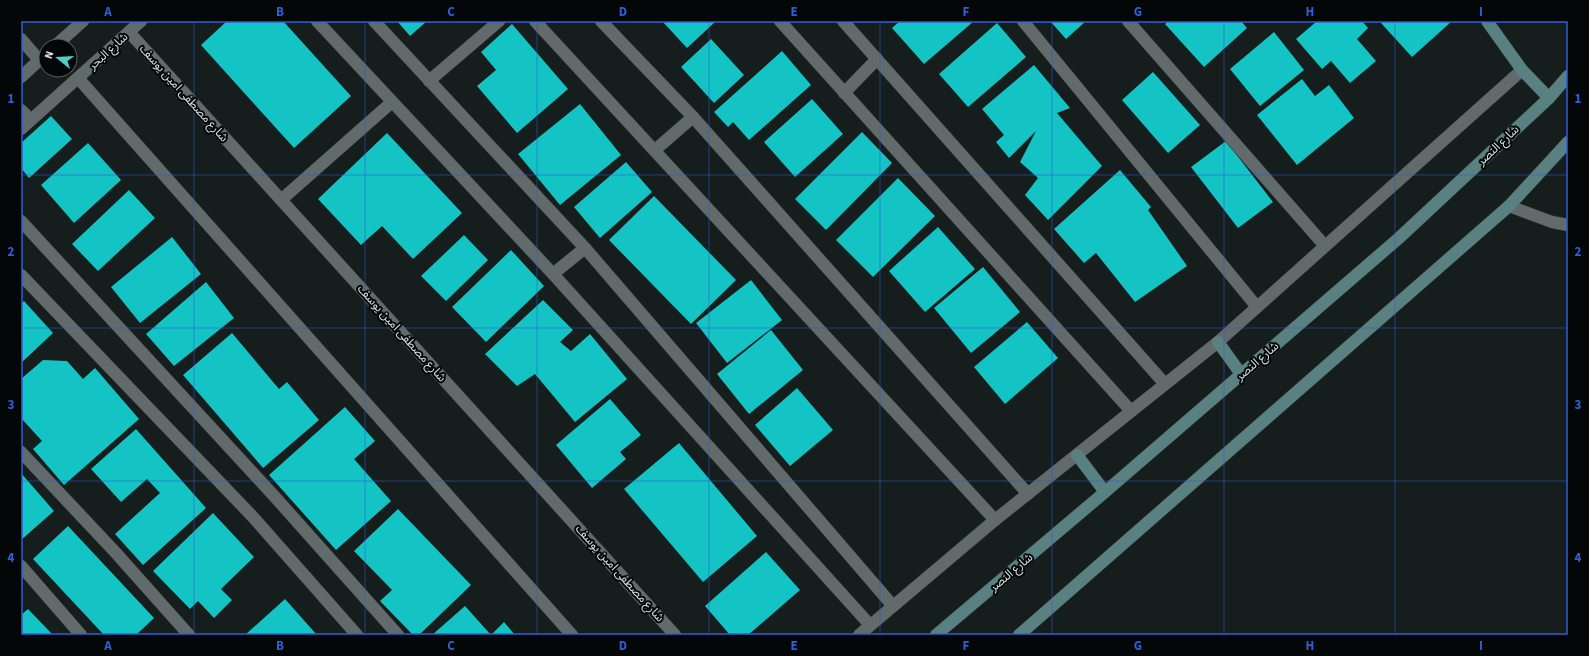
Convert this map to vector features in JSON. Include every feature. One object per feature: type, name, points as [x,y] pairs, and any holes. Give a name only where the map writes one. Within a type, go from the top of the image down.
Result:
[{"type":"main road","points":[[1487,21],[1522,70],[1548,98]]},
{"type":"main road","name":"شارع النصر","points":[[936,635],[1105,492],[1399,238],[1548,98],[1568,76]]},
{"type":"main road","points":[[1019,635],[1509,206],[1568,142]]},
{"type":"main road","points":[[1218,342],[1241,374]]},
{"type":"main road","points":[[1077,455],[1105,492]]},
{"type":"street","points":[[64,38],[83,21]]},
{"type":"street","name":"شارع البحر","points":[[21,129],[141,21]]},
{"type":"street","points":[[317,21],[554,274],[870,625]]},
{"type":"street","points":[[374,21],[585,248],[893,606]]},
{"type":"street","points":[[429,81],[500,21]]},
{"type":"street","points":[[535,21],[996,520]]},
{"type":"street","points":[[601,21],[693,116],[1028,494]]},
{"type":"street","points":[[780,21],[1132,411]]},
{"type":"street","points":[[843,21],[1165,384]]},
{"type":"street","points":[[1022,21],[1257,307]]},
{"type":"street","points":[[1128,21],[1325,246]]},
{"type":"street","name":"شارع مصطفى امين يوسف","points":[[129,32],[675,635]]},
{"type":"street","points":[[21,39],[38,54]]},
{"type":"street","points":[[844,93],[877,59]]},
{"type":"street","points":[[21,77],[38,61]]},
{"type":"street","points":[[859,635],[996,520],[1218,342],[1522,70]]},
{"type":"street","points":[[78,78],[572,635]]},
{"type":"street","points":[[281,200],[392,102]]},
{"type":"street","points":[[21,110],[31,120]]},
{"type":"street","points":[[655,150],[693,116]]},
{"type":"street","points":[[1509,206],[1552,222],[1568,225]]},
{"type":"street","points":[[21,221],[275,497],[398,635]]},
{"type":"street","points":[[554,274],[585,248]]},
{"type":"street","points":[[21,275],[253,517],[358,635]]},
{"type":"street","points":[[21,452],[116,553],[189,635]]},
{"type":"street","points":[[21,566],[81,635]]},
{"type":"building","points":[[227,21],[283,21],[351,96],[294,148],[201,45]]},
{"type":"building","points":[[397,21],[427,21],[410,36]]},
{"type":"building","points":[[662,21],[716,21],[687,48]]},
{"type":"building","points":[[900,21],[974,21],[924,64],[892,28]]},
{"type":"building","points":[[1050,21],[1086,21],[1066,39]]},
{"type":"building","points":[[1169,21],[1241,21],[1247,28],[1204,67],[1165,24]]},
{"type":"building","points":[[1317,21],[1362,21],[1368,28],[1357,39],[1376,61],[1350,83],[1331,61],[1322,69],[1296,39]]},
{"type":"building","points":[[1383,21],[1452,21],[1412,57],[1381,23]]},
{"type":"building","points":[[997,23],[1026,57],[968,107],[939,74]]},
{"type":"building","points":[[512,24],[568,89],[517,133],[477,86],[496,70],[481,52]]},
{"type":"building","points":[[1274,32],[1304,70],[1260,106],[1230,69]]},
{"type":"building","points":[[711,39],[744,75],[714,103],[681,67]]},
{"type":"building","points":[[782,51],[811,85],[749,140],[733,122],[728,127],[714,112]]},
{"type":"building","points":[[1034,65],[1070,108],[1057,113],[1102,166],[1048,220],[1025,195],[1038,178],[1020,162],[1036,131],[1009,158],[996,142],[1004,135],[982,109]]},
{"type":"building","points":[[1153,72],[1200,125],[1168,153],[1122,100]]},
{"type":"building","points":[[1302,79],[1315,96],[1329,85],[1354,118],[1297,165],[1257,115]]},
{"type":"building","points":[[812,99],[843,134],[795,177],[764,142]]},
{"type":"building","points":[[580,104],[621,155],[560,205],[518,154]]},
{"type":"building","points":[[51,116],[72,139],[29,178],[21,168],[21,143]]},
{"type":"building","points":[[862,132],[892,163],[826,230],[795,199]]},
{"type":"building","points":[[387,133],[462,213],[413,259],[382,226],[361,245],[318,199]]},
{"type":"building","points":[[1226,141],[1273,202],[1238,228],[1191,167]]},
{"type":"building","points":[[88,143],[121,180],[74,223],[41,185]]},
{"type":"building","points":[[626,162],[652,192],[600,238],[574,207]]},
{"type":"building","points":[[1120,170],[1151,207],[1148,210],[1187,266],[1135,302],[1096,253],[1084,263],[1054,229]]},
{"type":"building","points":[[898,178],[935,216],[873,277],[836,240]]},
{"type":"building","points":[[129,190],[155,218],[98,271],[72,244]]},
{"type":"building","points":[[654,196],[736,280],[691,324],[609,240]]},
{"type":"building","points":[[938,227],[975,269],[925,312],[889,271]]},
{"type":"building","points":[[464,235],[488,260],[446,301],[421,276]]},
{"type":"building","points":[[172,237],[201,274],[140,323],[111,287]]},
{"type":"building","points":[[511,250],[544,286],[486,342],[452,307]]},
{"type":"building","points":[[983,267],[1020,312],[971,353],[934,308]]},
{"type":"building","points":[[751,280],[782,320],[727,363],[696,323]]},
{"type":"building","points":[[206,282],[234,318],[174,366],[146,334]]},
{"type":"building","points":[[543,300],[573,330],[560,342],[571,351],[590,334],[627,379],[575,422],[535,374],[517,386],[485,354]]},
{"type":"building","points":[[24,301],[53,333],[21,363],[21,304]]},
{"type":"building","points":[[1027,322],[1058,358],[1005,404],[974,367]]},
{"type":"building","points":[[771,330],[803,370],[749,414],[717,374]]},
{"type":"building","points":[[232,333],[279,389],[287,382],[319,420],[263,468],[183,375]]},
{"type":"building","points":[[43,360],[67,361],[83,379],[95,368],[139,419],[64,485],[33,449],[42,441],[21,418],[21,379]]},
{"type":"building","points":[[797,388],[833,430],[790,466],[755,425]]},
{"type":"building","points":[[610,399],[641,435],[620,452],[626,459],[592,488],[556,445]]},
{"type":"building","points":[[345,407],[375,441],[354,459],[391,501],[336,550],[269,475]]},
{"type":"building","points":[[136,429],[206,508],[143,565],[115,534],[160,493],[147,479],[121,502],[91,469]]},
{"type":"building","points":[[679,443],[757,536],[703,582],[624,489]]},
{"type":"building","points":[[21,473],[54,511],[21,540]]},
{"type":"building","points":[[398,509],[471,585],[419,635],[413,635],[380,601],[392,590],[354,551]]},
{"type":"building","points":[[213,513],[254,557],[221,589],[232,600],[214,618],[198,601],[190,609],[153,571]]},
{"type":"building","points":[[68,526],[154,618],[136,635],[104,635],[33,559]]},
{"type":"building","points":[[766,552],[800,590],[748,635],[730,635],[705,606]]},
{"type":"building","points":[[285,599],[317,635],[245,635]]},
{"type":"building","points":[[465,606],[491,635],[432,635]]},
{"type":"building","points":[[28,609],[53,635],[21,635],[21,615]]},
{"type":"building","points":[[504,622],[515,635],[491,635]]}]
